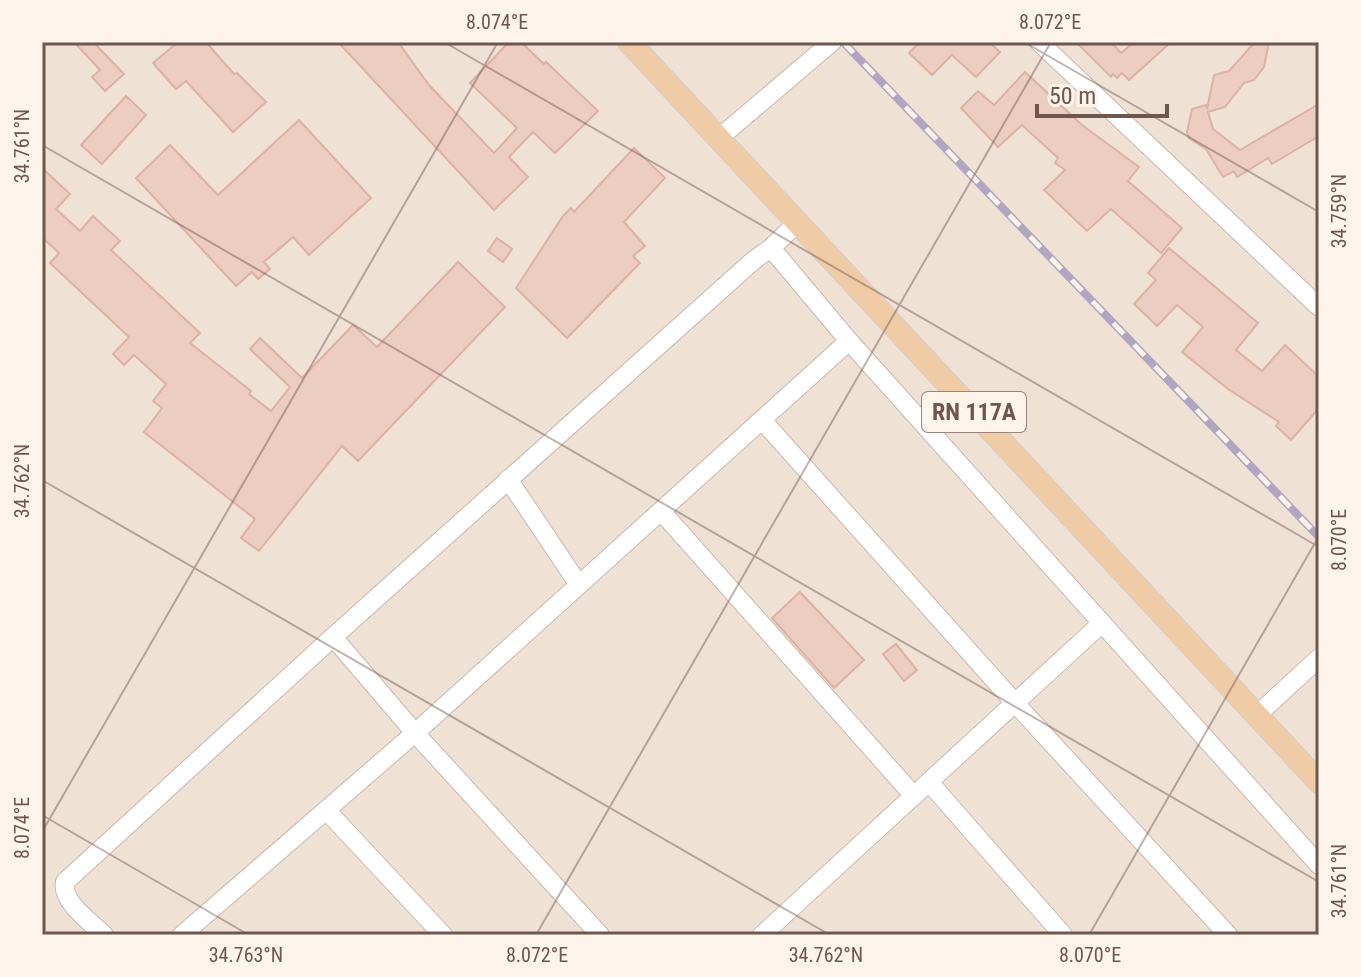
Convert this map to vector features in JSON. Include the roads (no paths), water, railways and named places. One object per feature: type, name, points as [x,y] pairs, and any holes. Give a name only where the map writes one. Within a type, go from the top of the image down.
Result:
[{"type":"main road","name":"RN 117A","points":[[629,42],[1319,782]]},
{"type":"street","points":[[719,138],[832,42]]},
{"type":"street","points":[[1039,42],[1319,307]]},
{"type":"street","points":[[104,935],[67,898],[63,888],[65,882],[508,479],[797,223]]},
{"type":"street","points":[[771,248],[849,341],[1319,865]]},
{"type":"street","points":[[182,935],[415,733],[849,341]]},
{"type":"street","points":[[762,420],[1228,935]]},
{"type":"street","points":[[508,479],[579,585]]},
{"type":"street","points":[[661,511],[914,796]]},
{"type":"street","points":[[762,935],[1102,623]]},
{"type":"street","points":[[333,637],[415,733],[600,935]]},
{"type":"street","points":[[1257,715],[1319,658]]},
{"type":"street","points":[[929,782],[1063,935]]},
{"type":"street","points":[[326,810],[443,935]]},
{"type":"railway","points":[[843,42],[1319,537]]}]
